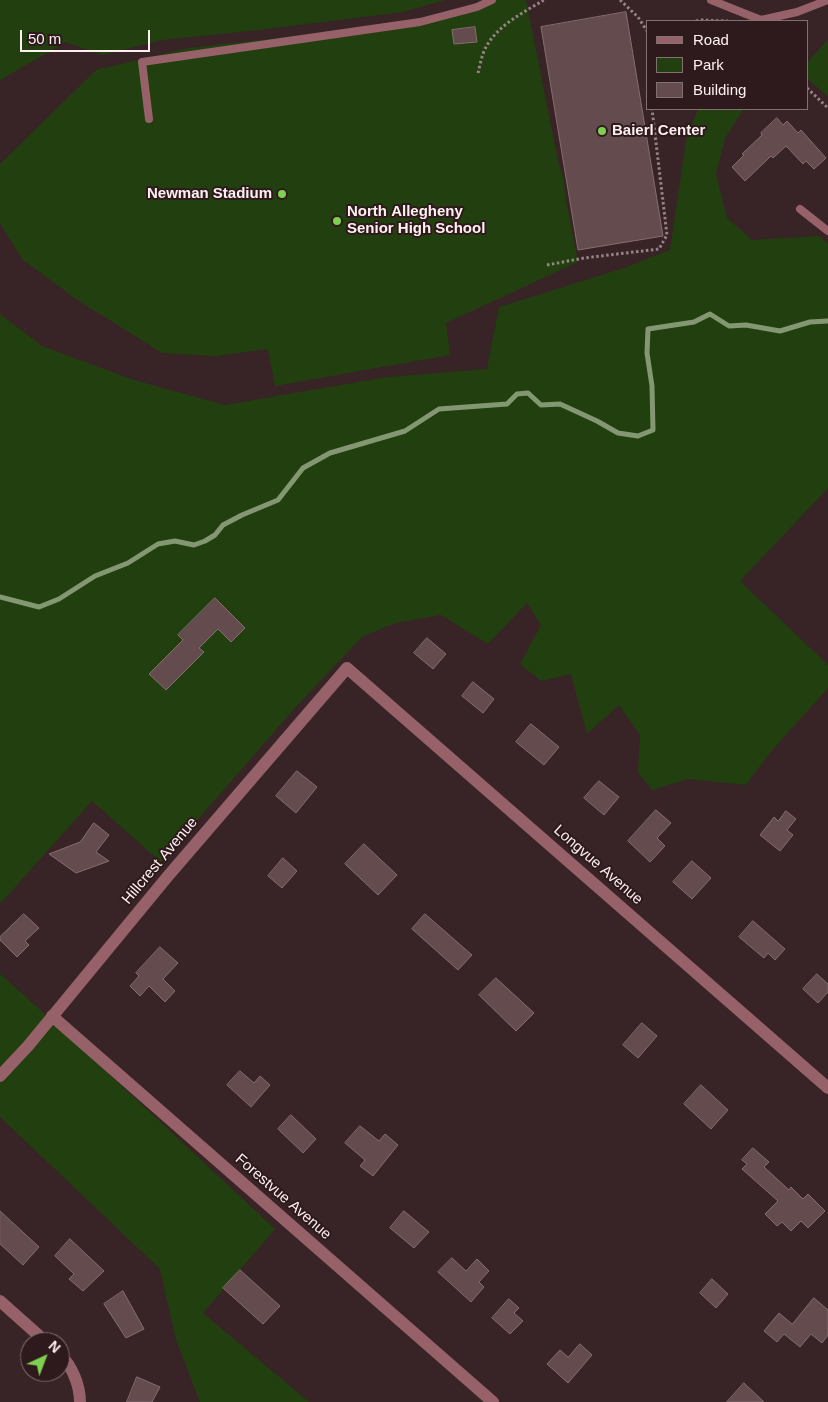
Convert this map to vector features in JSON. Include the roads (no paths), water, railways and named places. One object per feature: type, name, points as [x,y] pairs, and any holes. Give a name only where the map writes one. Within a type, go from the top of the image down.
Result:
[{"type":"street","name":"Hillcrest Avenue","points":[[0,1076],[28,1046],[168,876],[347,668]]},
{"type":"street","name":"Longvue Avenue","points":[[347,668],[828,1088]]},
{"type":"street","name":"Forestvue Avenue","points":[[52,1016],[493,1402]]},
{"type":"street","points":[[0,1302],[34,1332]]},
{"type":"street","points":[[70,1367],[80,1393],[80,1402]]},
{"type":"lane","points":[[149,119],[142,62],[420,22],[477,7],[492,0]]},
{"type":"lane","points":[[711,0],[761,20],[797,12],[828,0]]},
{"type":"lane","points":[[800,209],[828,231]]},
{"type":"waterway","points":[[0,597],[39,607],[59,599],[95,576],[128,563],[158,544],[175,541],[194,545],[205,541],[215,535],[223,525],[278,500],[303,468],[330,453],[405,431],[439,409],[507,404],[517,394],[528,393],[541,405],[560,404],[618,433],[638,436],[653,430],[652,386],[647,353],[648,329],[694,322],[710,314],[729,326],[746,325],[780,331],[810,322],[828,321]]},
{"type":"place","name":"Baierl Center","points":[[602,131]]},
{"type":"place","name":"Newman Stadium","points":[[282,194]]},
{"type":"place","name":"North Allegheny Senior High School","points":[[337,221]]}]
